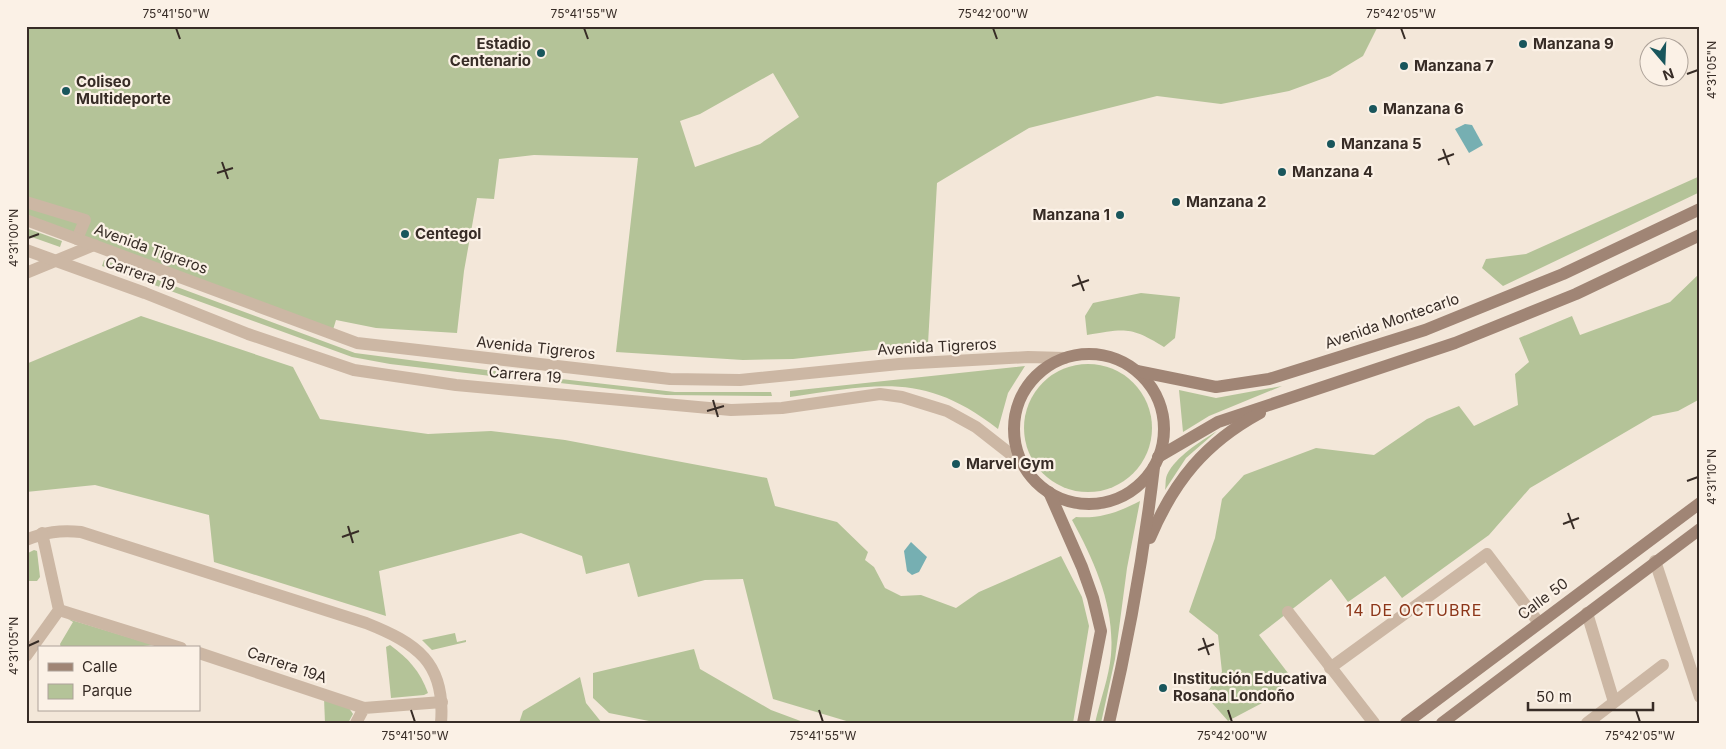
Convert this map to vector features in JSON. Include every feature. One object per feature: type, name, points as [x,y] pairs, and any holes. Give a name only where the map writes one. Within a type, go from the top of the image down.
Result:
[{"type":"main road","name":"Avenida Montecarlo","points":[[1137,371],[1216,387],[1270,379],[1425,330],[1563,274],[1700,209]]},
{"type":"main road","points":[[1109,723],[1123,662],[1144,551],[1156,461],[1164,432],[1163,415],[1158,398],[1137,371],[1127,364],[1102,355],[1076,355],[1065,358],[1042,370],[1031,381],[1017,406],[1014,435],[1022,463],[1033,479],[1049,492],[1069,501],[1084,503],[1112,500],[1136,486],[1156,461],[1218,422],[1455,343],[1576,294],[1700,235]]},
{"type":"main road","points":[[1144,551],[1155,525],[1186,474],[1204,452],[1231,429],[1271,408],[1326,385]]},
{"type":"main road","points":[[1049,492],[1082,567],[1093,598],[1101,631],[1083,723]]},
{"type":"main road","name":"Calle 50","points":[[1406,723],[1700,503]]},
{"type":"main road","points":[[1442,723],[1700,529]]},
{"type":"street","points":[[26,202],[84,220],[77,239]]},
{"type":"street","name":"Avenida Tigreros","points":[[26,220],[358,343],[468,357],[670,378],[740,380],[899,364],[1028,357],[1065,358]]},
{"type":"street","points":[[26,273],[94,245]]},
{"type":"street","name":"Carrera 19","points":[[26,250],[145,293],[248,334],[354,370],[456,385],[731,410],[782,408],[880,394],[902,396],[946,411],[976,427],[1022,463]]},
{"type":"street","points":[[26,540],[42,533],[62,530],[81,532],[366,623],[400,636],[426,660],[439,684],[442,702],[441,723]]},
{"type":"street","points":[[26,656],[59,610],[42,533]]},
{"type":"street","points":[[1330,668],[1487,554],[1539,623]]},
{"type":"street","points":[[1655,561],[1700,697]]},
{"type":"street","points":[[59,610],[175,646]]},
{"type":"street","points":[[1288,612],[1374,723]]},
{"type":"street","points":[[1587,613],[1614,702]]},
{"type":"street","name":"Carrera 19A","points":[[200,653],[364,708]]},
{"type":"street","points":[[1587,723],[1663,666]]},
{"type":"street","points":[[356,723],[364,708],[442,702]]},
{"type":"green space","points":[[26,26],[1378,26],[1363,56],[1330,76],[1289,91],[1221,104],[1157,96],[1029,128],[937,183],[928,344],[793,359],[743,360],[616,352],[638,158],[534,155],[499,159],[494,199],[477,198],[464,271],[457,333],[376,328],[336,320],[332,333],[26,220]],"holes":[[[773,73],[799,117],[760,144],[695,167],[680,121],[700,114]]]},
{"type":"green space","points":[[1700,176],[1700,192],[1503,286],[1482,268],[1486,259],[1526,254]]},
{"type":"green space","points":[[26,228],[62,241],[60,247],[26,235]]},
{"type":"green space","points":[[104,260],[355,353],[542,377],[541,382],[390,364],[352,357],[102,266]]},
{"type":"green space","points":[[1700,273],[1700,399],[1678,411],[1653,416],[1530,488],[1489,535],[1402,598],[1385,576],[1348,602],[1331,579],[1259,635],[1291,677],[1264,702],[1228,721],[1205,695],[1222,672],[1218,635],[1189,612],[1215,538],[1222,499],[1244,475],[1316,448],[1374,455],[1427,419],[1459,406],[1474,426],[1518,405],[1515,374],[1529,362],[1519,338],[1572,316],[1580,335],[1670,302]]},
{"type":"green space","points":[[1141,293],[1180,297],[1175,338],[1164,347],[1135,332],[1110,331],[1087,335],[1085,316],[1093,303]]},
{"type":"green space","points":[[141,316],[293,367],[320,419],[428,434],[491,431],[565,440],[767,478],[775,506],[837,522],[868,552],[865,560],[874,567],[885,588],[901,596],[921,595],[956,608],[979,592],[1061,556],[1082,597],[1089,626],[1073,723],[853,723],[773,699],[743,579],[705,580],[638,597],[629,563],[586,574],[582,556],[521,533],[379,571],[386,616],[214,562],[209,515],[95,485],[26,492],[26,364]]},
{"type":"green space","points":[[1088,364],[1112,369],[1133,383],[1147,404],[1152,428],[1147,452],[1133,473],[1112,487],[1088,492],[1064,487],[1043,473],[1029,452],[1024,428],[1029,404],[1043,383],[1064,369]]},
{"type":"green space","points":[[1025,366],[1008,393],[998,429],[971,410],[946,398],[922,390],[874,387],[790,397],[790,391]]},
{"type":"green space","points":[[561,379],[675,392],[771,392],[772,396],[666,395],[560,383]]},
{"type":"green space","points":[[1282,386],[1209,416],[1183,432],[1179,390],[1216,398]]},
{"type":"green space","points":[[1217,431],[1186,458],[1165,490],[1167,475],[1176,462],[1189,450]]},
{"type":"green space","points":[[1140,501],[1127,568],[1115,659],[1101,723],[1095,723],[1110,663],[1110,620],[1102,585],[1096,569],[1072,520],[1076,517],[1093,517],[1109,514]]},
{"type":"green space","points":[[34,550],[37,551],[40,577],[37,581],[26,581],[26,554]]},
{"type":"green space","points":[[68,619],[154,645],[60,646],[73,622]]},
{"type":"green space","points":[[455,633],[457,642],[466,640],[466,642],[432,650],[422,640]]},
{"type":"green space","points":[[390,645],[413,666],[428,693],[391,698],[386,647]]},
{"type":"green space","points":[[694,649],[700,669],[771,710],[806,723],[659,723],[609,713],[593,698],[593,673]]},
{"type":"green space","points":[[580,677],[586,703],[602,723],[519,723],[523,711]]},
{"type":"green space","points":[[324,698],[349,708],[353,714],[348,723],[325,723]]},
{"type":"water","points":[[1465,124],[1472,125],[1483,145],[1469,153],[1455,129]]},
{"type":"water","points":[[911,542],[927,557],[919,572],[912,575],[907,571],[904,551]]},
{"type":"place","name":"Manzana 9","points":[[1523,44]]},
{"type":"place","name":"Estadio Centenario","points":[[541,53]]},
{"type":"place","name":"Manzana 7","points":[[1404,66]]},
{"type":"place","name":"Coliseo Multideporte","points":[[66,91]]},
{"type":"place","name":"Manzana 6","points":[[1373,109]]},
{"type":"place","name":"Manzana 5","points":[[1331,144]]},
{"type":"place","name":"Manzana 4","points":[[1282,172]]},
{"type":"place","name":"Manzana 2","points":[[1176,202]]},
{"type":"place","name":"Manzana 1","points":[[1120,215]]},
{"type":"place","name":"Centegol","points":[[405,234]]},
{"type":"place","name":"Marvel Gym","points":[[956,464]]},
{"type":"place","name":"Institución Educativa Rosana Londoño","points":[[1163,688]]},
{"type":"district","name":"14 DE OCTUBRE","points":[[1414,610]]}]
